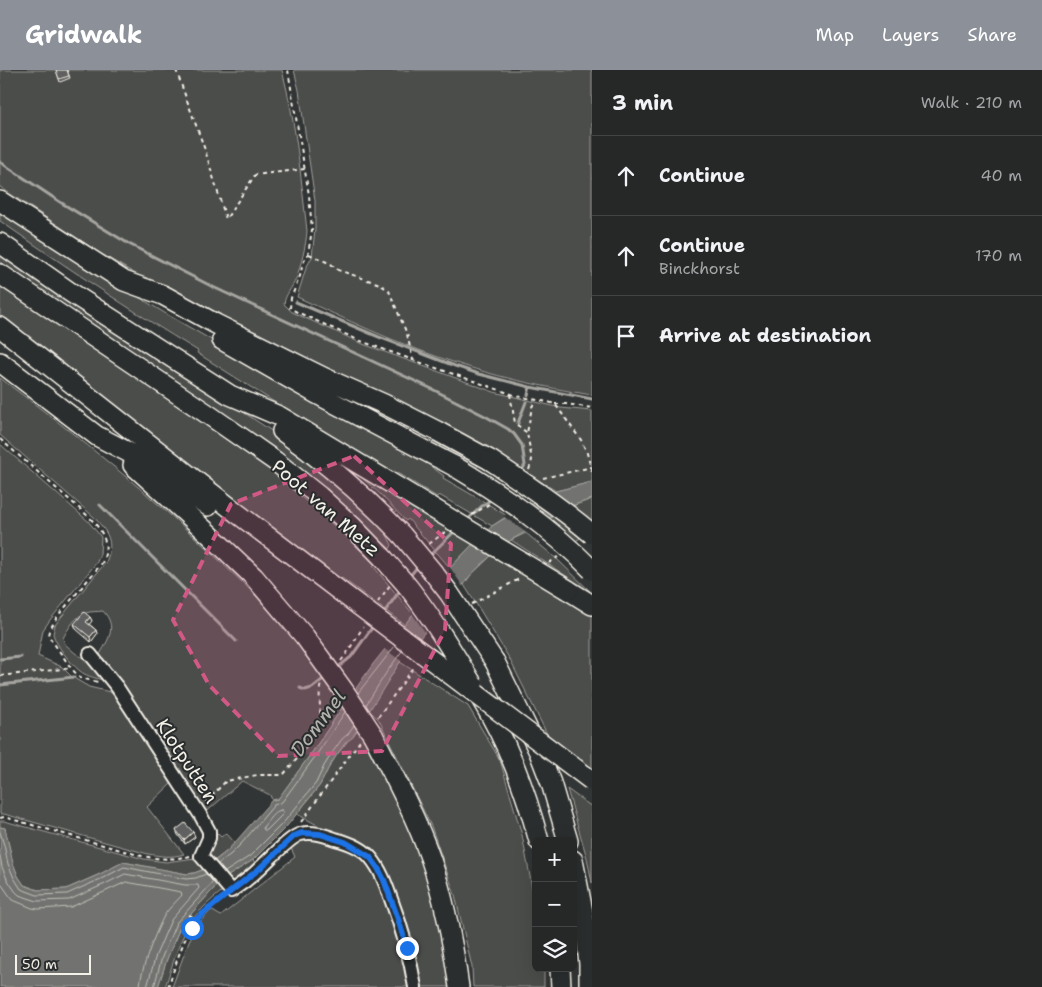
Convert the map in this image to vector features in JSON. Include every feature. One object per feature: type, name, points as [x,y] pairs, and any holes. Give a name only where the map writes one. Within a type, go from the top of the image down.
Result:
[{"type":"highway","points":[[0,201],[170,310],[315,393],[492,488],[543,526],[592,570]]},
{"type":"highway","points":[[0,243],[85,302],[230,395],[278,416],[592,604]]},
{"type":"highway","name":"Poot van Metz","points":[[0,274],[275,461],[319,496],[384,559],[409,588],[443,636],[497,727],[511,757],[538,837]]},
{"type":"highway","points":[[124,281],[163,295],[325,378],[384,404],[437,431],[490,460],[516,477],[592,534]]},
{"type":"highway","points":[[0,327],[233,510],[592,781]]},
{"type":"highway","points":[[0,362],[145,476],[232,555],[306,637],[373,735],[412,814],[431,860],[440,893],[449,927],[459,987]]},
{"type":"highway","name":"Poot van Metz","points":[[230,395],[324,462],[344,479],[402,535],[449,593],[494,662],[539,752],[552,783],[567,837]]},
{"type":"highway","points":[[96,436],[149,464],[294,566],[337,589]]},
{"type":"highway","points":[[577,881],[584,917],[589,964],[589,987]]},
{"type":"highway","points":[[560,972],[561,987]]},
{"type":"street","name":"Klotputten","points":[[90,654],[117,687],[201,816],[208,831],[203,859]]},
{"type":"street","points":[[203,859],[228,889],[259,869],[294,836],[302,833],[320,834],[345,842],[370,857],[384,880],[401,928],[411,963],[415,987]]},
{"type":"path","points":[[176,70],[205,150],[226,220],[255,175],[305,169]]},
{"type":"path","points":[[288,70],[310,195],[312,230],[308,254],[291,298],[290,308],[358,340],[510,394],[555,404],[592,408]]},
{"type":"path","points":[[308,254],[331,264],[338,270],[380,284],[389,291],[407,334],[413,360]]},
{"type":"path","points":[[510,394],[515,423],[528,433]]},
{"type":"path","points":[[529,471],[532,460],[528,433],[532,407],[536,400]]},
{"type":"path","points":[[555,404],[581,440],[591,469]]},
{"type":"path","points":[[0,440],[88,516],[102,532],[106,553],[102,563],[57,618],[48,635],[80,678],[117,687]]},
{"type":"path","points":[[0,676],[71,668]]},
{"type":"path","points":[[0,818],[153,858],[172,859],[196,855],[203,859]]},
{"type":"path","points":[[168,987],[186,937],[197,919],[228,889]]},
{"type":"path","points":[[189,915],[197,919]]},
{"type":"highlighted area","points":[[354,456],[451,544],[445,630],[382,751],[278,756],[209,685],[173,620],[231,504]]},
{"type":"shaded area","points":[[0,70],[282,70],[294,130],[307,231],[298,274],[284,304],[292,312],[363,344],[494,392],[561,408],[592,411],[592,482],[556,491],[494,452],[228,324],[134,273],[100,253],[0,187]]},
{"type":"shaded area","points":[[294,70],[592,70],[592,395],[480,371],[388,338],[297,297],[306,268],[312,257],[315,201],[299,90]]},
{"type":"shaded area","points":[[0,208],[89,267],[168,315],[312,398],[406,448],[444,476],[443,478],[507,516],[492,526],[439,495],[437,497],[394,471],[392,472],[301,419],[98,288],[0,221]]},
{"type":"shaded area","points":[[0,252],[290,443],[380,521],[392,545],[390,549],[280,455],[180,383],[0,262]]},
{"type":"shaded area","points":[[0,285],[269,469],[375,564],[373,566],[413,614],[405,625],[342,578],[339,581],[0,319]]},
{"type":"shaded area","points":[[198,316],[324,379],[479,464],[476,468],[372,416]]},
{"type":"shaded area","points":[[0,378],[116,469],[199,541],[255,594],[305,651],[344,705],[278,799],[272,800],[270,795],[242,781],[204,814],[99,656],[108,639],[111,628],[108,617],[103,611],[88,612],[79,616],[63,638],[65,644],[75,653],[91,662],[103,680],[88,676],[80,671],[60,648],[53,634],[55,625],[106,562],[109,555],[110,542],[103,527],[94,517],[0,435]]},
{"type":"shaded area","points":[[0,444],[88,521],[101,537],[100,554],[97,562],[43,630],[38,656],[62,667],[72,677],[89,687],[110,692],[117,697],[172,783],[147,807],[184,854],[162,856],[148,854],[0,814]]},
{"type":"shaded area","points":[[338,457],[475,542],[450,568],[408,519],[406,521],[379,493]]},
{"type":"shaded area","points":[[592,499],[592,523],[570,507]]},
{"type":"shaded area","points":[[553,516],[580,538],[575,542],[549,519]]},
{"type":"shaded area","points":[[526,533],[558,560],[591,592],[511,540]]},
{"type":"shaded area","points":[[493,554],[592,612],[592,769],[547,734],[509,658],[464,585],[470,576]]},
{"type":"shaded area","points":[[400,662],[468,706],[500,760],[522,835],[532,887],[532,972],[544,972],[544,987],[473,987],[472,967],[455,895],[431,826],[379,720],[369,710]]},
{"type":"shaded area","points":[[358,728],[399,804],[435,895],[452,987],[419,987],[402,916],[389,876],[375,853],[346,836],[321,827],[297,814],[320,785],[336,756]]},
{"type":"shaded area","points":[[567,789],[592,807],[592,883],[587,858]]},
{"type":"shaded area","points":[[0,821],[144,859],[166,862],[195,858],[198,859],[205,869],[187,874],[123,862],[66,889],[38,890],[24,885],[18,876],[5,828],[0,827]]},
{"type":"shaded area","points":[[226,833],[235,843],[210,864],[206,855],[214,837],[218,834],[221,837]]},
{"type":"shaded area","points":[[304,837],[320,837],[357,852],[377,871],[407,964],[411,987],[172,987],[189,941],[198,924],[211,910],[221,916],[295,857],[291,848],[293,842]]},
{"type":"shaded area","points":[[253,860],[258,866],[235,884],[223,879]]},
{"type":"shaded area","points":[[218,884],[222,889],[221,892],[199,912],[188,926],[165,987],[158,987],[181,925]]},
{"type":"water","points":[[592,482],[592,499],[571,506],[511,540],[470,576],[400,662],[352,738],[346,742],[336,756],[320,785],[287,826],[253,860],[218,884],[181,925],[158,987],[0,987],[0,827],[5,828],[18,876],[24,885],[38,890],[66,889],[123,862],[187,874],[205,869],[227,851],[272,800],[278,799],[373,664],[450,568],[475,542],[492,526],[525,506],[556,491]]},
{"type":"pier","points":[[526,503],[550,521],[528,534],[503,516]]},
{"type":"pier","points":[[449,566],[464,588],[426,633],[411,612]]},
{"type":"pier","points":[[401,625],[421,640],[403,662],[383,648]]},
{"type":"building","points":[[56,70],[67,70],[69,76],[59,79]]},
{"type":"building","points":[[84,612],[90,617],[86,622],[96,630],[90,637],[74,624]]},
{"type":"building","points":[[185,823],[193,832],[184,840],[176,830]]},
{"type":"waterway","points":[[0,162],[60,202],[129,244],[213,287],[430,388],[508,429],[522,445],[525,465],[521,472]]},
{"type":"waterway","points":[[296,302],[379,337],[479,374],[530,387],[592,399]]},
{"type":"waterway","points":[[528,395],[530,387]]},
{"type":"waterway","points":[[518,423],[526,402]]},
{"type":"waterway","points":[[465,522],[493,498]]},
{"type":"waterway","points":[[100,505],[236,641]]},
{"type":"waterway","points":[[429,556],[457,529]]},
{"type":"waterway","points":[[408,578],[419,565]]},
{"type":"waterway","points":[[383,614],[401,589]]},
{"type":"waterway","points":[[336,669],[351,657],[374,625]]},
{"type":"waterway","points":[[0,659],[21,657]]},
{"type":"waterway","points":[[300,688],[305,690],[312,688],[327,676]]},
{"type":"waterway","points":[[0,685],[74,677]]},
{"type":"route","points":[[192,928],[197,919],[259,869],[294,836],[302,833],[320,834],[345,842],[370,857],[384,880],[407,948]]},
{"type":"water label","name":"Dommel","points":[[318,723]]}]
